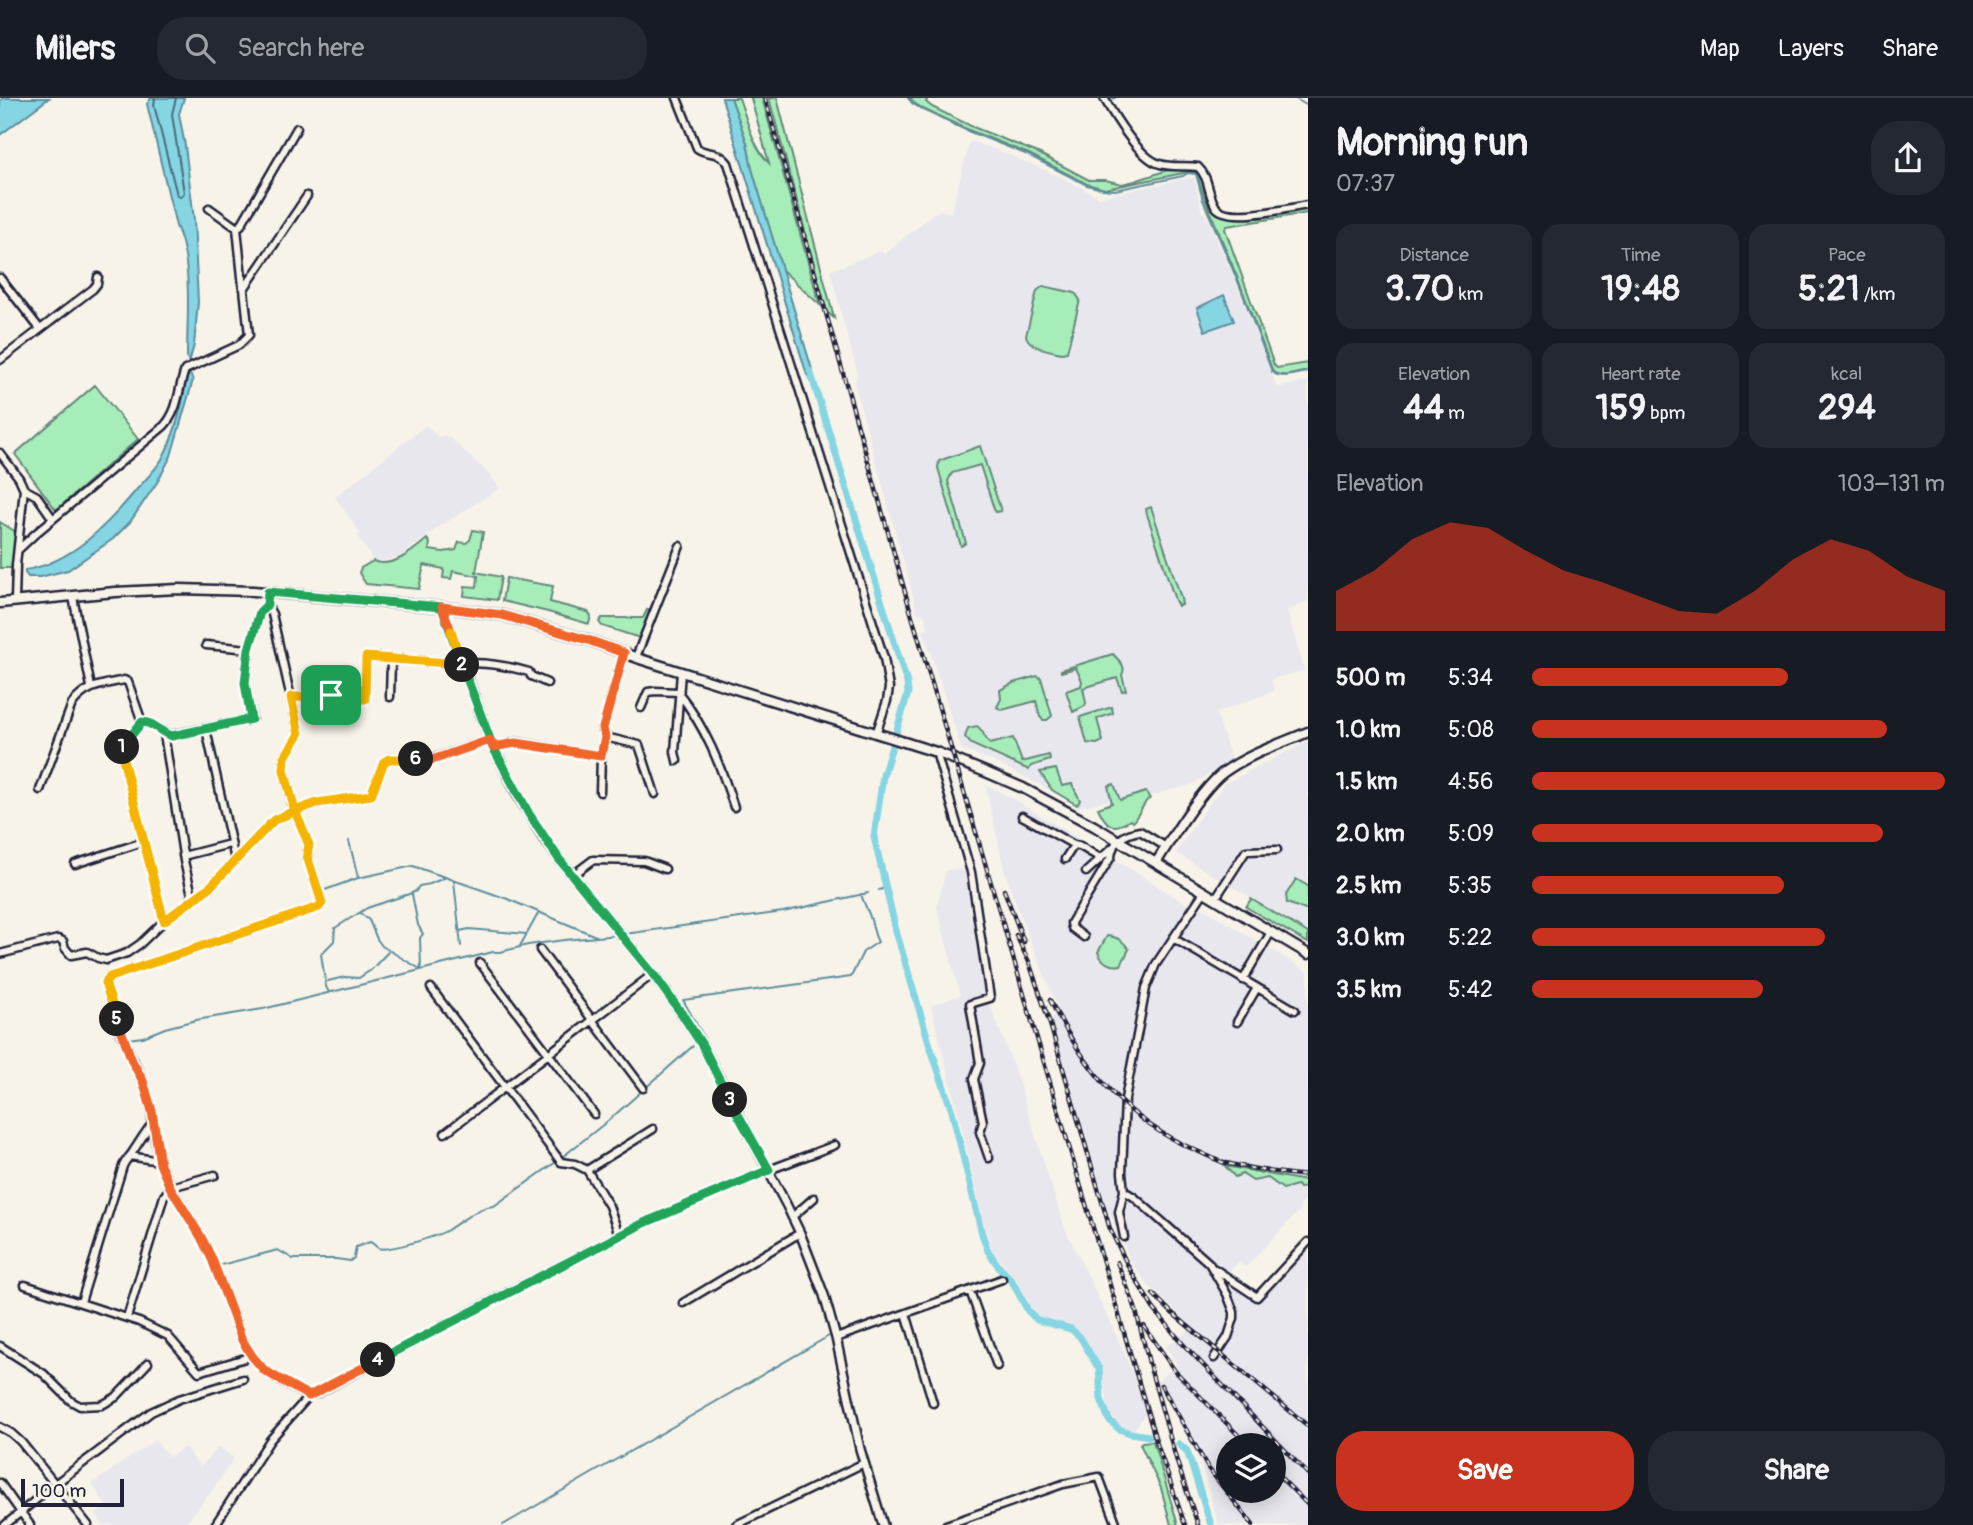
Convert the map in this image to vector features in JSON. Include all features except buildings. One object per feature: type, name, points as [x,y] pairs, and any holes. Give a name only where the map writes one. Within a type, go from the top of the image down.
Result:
[{"type":"main road","points":[[0,603],[179,589],[268,592],[502,615],[936,752],[1023,788],[1094,826],[1308,954]]},
{"type":"main road","points":[[1156,863],[1209,786],[1223,773],[1238,763],[1308,732]]},
{"type":"street","points":[[677,98],[699,151],[721,156],[728,163],[731,172],[884,658],[889,688],[880,735]]},
{"type":"street","points":[[1104,98],[1136,145],[1149,159],[1164,165],[1198,167],[1206,177],[1214,203],[1222,212],[1240,215],[1308,205]]},
{"type":"street","points":[[237,228],[242,225],[297,128]]},
{"type":"street","points":[[243,289],[307,196]]},
{"type":"street","points":[[18,550],[171,419],[185,370],[239,345],[246,338],[249,331],[237,228],[209,208]]},
{"type":"street","points":[[0,360],[93,289],[98,277]]},
{"type":"street","points":[[0,278],[40,330]]},
{"type":"street","points":[[0,453],[24,489],[15,601]]},
{"type":"street","points":[[24,489],[37,496],[53,519]]},
{"type":"street","points":[[636,657],[680,546]]},
{"type":"street","points":[[268,592],[267,605],[272,614],[299,734],[285,757],[284,770],[295,811],[309,845],[307,856],[322,903],[319,907],[126,971],[110,977],[105,983],[121,1034],[143,1081],[152,1111],[159,1161],[170,1187],[212,1259],[242,1340],[265,1371],[309,1396]]},
{"type":"street","points":[[73,597],[91,687]]},
{"type":"street","points":[[142,722],[149,722],[164,734],[172,736],[251,719],[245,683],[249,649],[260,612],[267,605]]},
{"type":"street","points":[[442,607],[491,743],[534,822],[559,859],[653,974],[702,1045],[793,1217],[824,1295],[864,1463],[883,1525]]},
{"type":"street","points":[[206,645],[249,649]]},
{"type":"street","points":[[600,792],[601,756],[605,737],[603,728],[624,653]]},
{"type":"street","points":[[291,697],[327,694],[350,700],[365,699],[366,657],[462,664],[475,662],[511,667],[529,672],[531,676],[547,683]]},
{"type":"street","points":[[390,697],[391,660]]},
{"type":"street","points":[[677,761],[674,752],[681,672]]},
{"type":"street","points":[[40,790],[72,704],[79,694],[91,687],[128,682],[142,722]]},
{"type":"street","points":[[641,708],[648,692],[678,692]]},
{"type":"street","points":[[678,692],[693,713],[719,761],[734,807]]},
{"type":"street","points":[[142,722],[121,751],[164,921]]},
{"type":"street","points":[[206,729],[235,860]]},
{"type":"street","points":[[164,734],[183,856],[193,899]]},
{"type":"street","points":[[605,737],[639,745],[655,794]]},
{"type":"street","points":[[0,954],[58,940],[63,941],[71,955],[87,952],[106,960],[127,953],[210,887],[274,820],[317,803],[371,795],[384,762],[389,759],[432,760],[491,743],[516,743],[601,756]]},
{"type":"street","points":[[936,752],[971,872],[990,998],[971,1004],[980,1063],[974,1079],[983,1122],[980,1132],[989,1158]]},
{"type":"street","points":[[1022,816],[1100,858]]},
{"type":"street","points":[[1086,872],[1130,832],[1140,831],[1166,847]]},
{"type":"street","points":[[75,864],[144,842]]},
{"type":"street","points":[[183,856],[230,844]]},
{"type":"street","points":[[1065,859],[1074,845]]},
{"type":"street","points":[[1084,937],[1072,928],[1071,923],[1111,857],[1111,849]]},
{"type":"street","points":[[1215,899],[1246,850],[1277,850]]},
{"type":"street","points":[[573,874],[593,860],[644,861],[665,869]]},
{"type":"street","points":[[1124,1237],[1119,1212],[1124,1191],[1122,1173],[1125,1098],[1146,988],[1150,976],[1173,938],[1205,892]]},
{"type":"street","points":[[1243,980],[1271,932]]},
{"type":"street","points":[[1173,938],[1295,1010]]},
{"type":"street","points":[[540,950],[643,1088]]},
{"type":"street","points":[[480,963],[594,1114]]},
{"type":"street","points":[[445,1133],[653,974]]},
{"type":"street","points":[[431,988],[561,1162],[575,1164],[587,1170],[609,1206],[619,1235]]},
{"type":"street","points":[[1237,1022],[1257,988]]},
{"type":"street","points":[[81,1303],[123,1166],[152,1124]]},
{"type":"street","points":[[587,1170],[653,1129]]},
{"type":"street","points":[[215,1525],[270,1440],[309,1396],[619,1235],[835,1144]]},
{"type":"street","points":[[131,1156],[159,1161]]},
{"type":"street","points":[[127,1318],[164,1196],[170,1187],[215,1175]]},
{"type":"street","points":[[1124,1191],[1144,1205],[1214,1268],[1257,1297],[1308,1242]]},
{"type":"street","points":[[793,1217],[814,1198]]},
{"type":"street","points":[[683,1303],[800,1233]]},
{"type":"street","points":[[1214,1268],[1234,1312],[1228,1338],[1214,1358]]},
{"type":"street","points":[[836,1338],[1002,1279]]},
{"type":"street","points":[[25,1285],[127,1318],[167,1336],[199,1372],[252,1356]]},
{"type":"street","points":[[970,1291],[998,1367]]},
{"type":"street","points":[[906,1313],[933,1403]]},
{"type":"street","points":[[0,1346],[44,1374],[71,1401],[80,1406],[102,1405],[116,1397],[148,1363]]},
{"type":"street","points":[[5,1525],[151,1412],[179,1399],[243,1378]]},
{"type":"street","points":[[0,1427],[21,1442],[88,1525]]},
{"type":"street","points":[[736,1525],[864,1463]]},
{"type":"street","points":[[946,1525],[1063,1484],[1099,1477],[1117,1525]]},
{"type":"street","points":[[0,1483],[30,1525]]},
{"type":"shaded area","points":[[970,141],[1057,175],[1099,197],[1194,177],[1202,213],[1206,214],[1234,277],[1277,388],[1308,381],[1308,601],[1287,611],[1304,670],[1272,679],[1274,691],[1216,713],[1232,761],[1191,785],[1145,797],[1110,800],[1079,807],[992,761],[962,750],[923,630],[928,628],[923,613],[918,614],[855,386],[857,372],[830,271],[880,251],[885,254],[934,213],[941,210],[951,213]]},
{"type":"shaded area","points":[[426,425],[439,438],[444,435],[450,438],[485,470],[500,488],[436,529],[401,556],[379,562],[373,560],[358,537],[360,533],[335,497]]},
{"type":"shaded area","points":[[1308,741],[1308,932],[1176,853],[1224,784]]},
{"type":"shaded area","points":[[985,784],[1131,869],[1197,911],[1201,907],[1308,972],[1308,1197],[1300,1210],[1246,1267],[1239,1262],[1230,1271],[1253,1291],[1261,1291],[1308,1239],[1308,1525],[1219,1525],[1200,1462],[1157,1382],[1177,1363],[1166,1347],[1192,1327],[1148,1285],[1133,1265],[1107,1208],[1051,1018],[1060,1013],[1005,873]]},
{"type":"shaded area","points":[[966,869],[969,905],[985,991],[1015,1071],[1064,1226],[1124,1352],[1147,1412],[1133,1431],[1118,1424],[1109,1412],[1101,1367],[1083,1336],[1071,1325],[1034,1314],[1016,1279],[992,1250],[980,1211],[931,1006],[960,995],[937,907],[946,870]]},
{"type":"shaded area","points":[[155,1440],[169,1457],[185,1447],[200,1467],[219,1447],[234,1458],[184,1525],[103,1525],[96,1514],[107,1506],[92,1484]]},
{"type":"green space","points":[[731,98],[739,98],[755,141],[769,163],[751,98],[762,98],[820,305],[782,270],[747,143]]},
{"type":"green space","points":[[769,98],[777,98],[834,318],[827,312]]},
{"type":"green space","points":[[909,98],[928,98],[926,102],[932,107],[1038,153],[1089,180],[1122,184],[1168,170],[1169,167],[1188,168],[1195,169],[1204,178],[1211,206],[1216,212],[1225,215],[1239,216],[1308,207],[1308,213],[1227,226],[1225,229],[1274,365],[1277,368],[1308,363],[1308,371],[1285,375],[1273,372],[1196,172],[1105,189],[1087,184],[1029,154],[925,110]]},
{"type":"green space","points":[[1043,286],[1075,293],[1080,300],[1067,352],[1041,348],[1032,344],[1026,336],[1037,291]]},
{"type":"green space","points":[[95,385],[138,439],[56,510],[15,454]]},
{"type":"green space","points":[[980,446],[1001,511],[995,512],[980,465],[952,473],[948,481],[966,543],[961,546],[938,468],[939,461]]},
{"type":"green space","points":[[1151,507],[1182,605],[1178,606],[1175,600],[1147,514],[1146,509]]},
{"type":"green space","points":[[0,522],[16,532],[12,568],[0,568]]},
{"type":"green space","points":[[473,530],[483,532],[476,572],[501,577],[497,600],[464,596],[465,586],[477,587],[478,576],[453,571],[451,579],[443,578],[444,569],[424,565],[419,589],[366,584],[359,573],[361,568],[373,561],[387,563],[402,558],[427,539],[430,543],[429,550],[456,550],[459,542],[466,543],[470,540]]},
{"type":"green space","points":[[506,578],[553,586],[550,602],[588,612],[591,616],[589,624],[502,601]]},
{"type":"green space","points":[[647,610],[652,611],[640,638],[602,626],[599,622],[602,618],[643,618]]},
{"type":"green space","points":[[1113,654],[1123,666],[1122,675],[1126,690],[1122,691],[1117,678],[1083,688],[1085,706],[1073,712],[1066,691],[1081,686],[1082,681],[1076,668],[1061,670]]},
{"type":"green space","points":[[1037,676],[1041,678],[1052,716],[1047,720],[1040,717],[1036,701],[1002,710],[997,707],[1001,699],[1000,690]]},
{"type":"green space","points":[[1112,707],[1113,713],[1097,719],[1103,741],[1097,744],[1087,743],[1080,717]]},
{"type":"green space","points":[[977,726],[990,744],[1013,738],[1022,762],[1049,755],[1050,760],[1031,766],[1029,770],[971,744],[965,737],[968,728]]},
{"type":"green space","points":[[1056,769],[1062,786],[1072,784],[1080,800],[1077,805],[1052,790],[1040,772]]},
{"type":"green space","points":[[1114,784],[1120,800],[1146,792],[1150,799],[1133,822],[1130,820],[1119,826],[1110,825],[1098,808],[1112,803],[1108,786]]},
{"type":"green space","points":[[1296,879],[1308,886],[1308,911],[1287,903],[1286,895]]},
{"type":"green space","points":[[1251,899],[1308,933],[1308,943],[1246,907]]},
{"type":"green space","points":[[1107,936],[1120,940],[1129,949],[1121,965],[1107,963],[1098,952]]},
{"type":"green space","points":[[1225,1166],[1308,1180],[1308,1187],[1299,1188],[1297,1185],[1283,1189],[1268,1178],[1253,1181],[1242,1174],[1235,1177]]},
{"type":"green space","points":[[1153,1441],[1178,1525],[1171,1525],[1161,1488],[1140,1444]]},
{"type":"water","points":[[3,98],[49,98],[0,135],[0,101]]},
{"type":"water","points":[[151,98],[184,98],[179,114],[194,219],[198,302],[194,345],[189,363],[185,256],[147,104]]},
{"type":"water","points":[[722,98],[731,98],[747,143],[752,169],[816,383],[807,375]]},
{"type":"water","points":[[1224,295],[1234,321],[1205,331],[1197,308]]},
{"type":"water","points":[[188,373],[193,380],[171,456],[158,481],[130,522],[113,539],[68,570],[28,577],[25,570],[58,559],[88,540],[115,515],[157,466],[175,429]]},
{"type":"waterway","points":[[908,98],[925,111],[1028,155],[1094,187],[1115,190],[1188,173],[1196,174],[1203,200],[1239,284],[1272,372],[1284,376],[1308,372]]},
{"type":"waterway","points":[[1110,99],[1115,98]]},
{"type":"waterway","points":[[1294,98],[1308,106]]},
{"type":"waterway","points":[[810,371],[907,683],[908,693],[883,776],[874,837],[896,931],[952,1111],[982,1234],[988,1251],[1011,1279],[1028,1311],[1037,1320],[1071,1329],[1080,1337],[1099,1369],[1101,1399],[1109,1420],[1119,1429],[1149,1436]]},
{"type":"waterway","points":[[349,841],[358,877]]},
{"type":"waterway","points":[[325,890],[358,878],[413,866],[505,898],[598,937]]},
{"type":"waterway","points":[[329,992],[321,954],[334,941],[335,928],[367,908],[412,893],[419,886],[446,877]]},
{"type":"waterway","points":[[454,881],[461,946]]},
{"type":"waterway","points":[[879,890],[885,888]]},
{"type":"waterway","points":[[625,934],[783,912],[868,893]]},
{"type":"waterway","points":[[412,894],[418,925],[423,934],[420,938],[421,969]]},
{"type":"waterway","points":[[705,1039],[683,1000],[851,977],[863,952],[878,942],[861,894]]},
{"type":"waterway","points":[[360,913],[369,920],[382,946],[420,969]]},
{"type":"waterway","points":[[520,946],[538,914]]},
{"type":"waterway","points":[[460,931],[469,929],[527,934]]},
{"type":"waterway","points":[[127,1039],[143,1037],[196,1020],[263,1009],[493,952],[564,940],[619,935]]},
{"type":"waterway","points":[[328,981],[345,977],[359,978],[388,952]]},
{"type":"waterway","points":[[561,1158],[693,1046]]},
{"type":"waterway","points":[[217,1266],[278,1250],[293,1259],[350,1261],[354,1258],[356,1247],[370,1242],[383,1249],[423,1240],[446,1231],[475,1212],[494,1206],[556,1162]]},
{"type":"waterway","points":[[841,1332],[1004,1272]]},
{"type":"waterway","points":[[503,1525],[829,1336]]},
{"type":"waterway","points":[[1179,1444],[1187,1451],[1211,1525]]},
{"type":"railway","points":[[765,98],[909,606],[1157,1444],[1185,1525]]},
{"type":"railway","points":[[1004,890],[1024,942]]},
{"type":"railway","points":[[1016,935],[1029,962],[1050,1024],[1110,1229],[1129,1268],[1153,1308],[1182,1343],[1308,1474]]},
{"type":"railway","points":[[1050,1000],[1077,1048],[1093,1070],[1128,1108],[1149,1124],[1172,1139],[1222,1162],[1308,1176]]},
{"type":"railway","points":[[1117,1262],[1135,1307],[1177,1462],[1198,1525]]},
{"type":"railway","points":[[1153,1294],[1308,1426]]},
{"type":"railway","points":[[1144,1326],[1175,1371],[1236,1433]]},
{"type":"railway","points":[[1161,1385],[1208,1468],[1253,1525]]},
{"type":"railway","points":[[1286,1483],[1308,1505]]},
{"type":"route","points":[[331,695],[291,697],[299,734],[285,757],[284,770],[295,811],[274,820],[210,887],[164,921],[121,751],[142,722],[149,722],[164,734],[172,736],[251,719],[245,683],[249,649],[260,612],[267,605],[268,592],[442,607],[493,747],[518,796],[559,859],[653,974],[682,1014],[702,1045],[769,1170],[625,1232],[309,1396],[260,1367],[242,1340],[212,1259],[170,1187],[160,1164],[152,1111],[143,1081],[121,1034],[105,983],[110,977],[126,971],[319,907],[322,903],[307,856],[309,845],[295,811],[317,803],[371,795],[384,762],[389,759],[432,760],[490,740],[493,747],[516,743],[601,756],[605,737],[603,728],[624,653],[502,615],[442,607],[462,664],[366,657],[365,699],[350,700],[331,695]]}]
